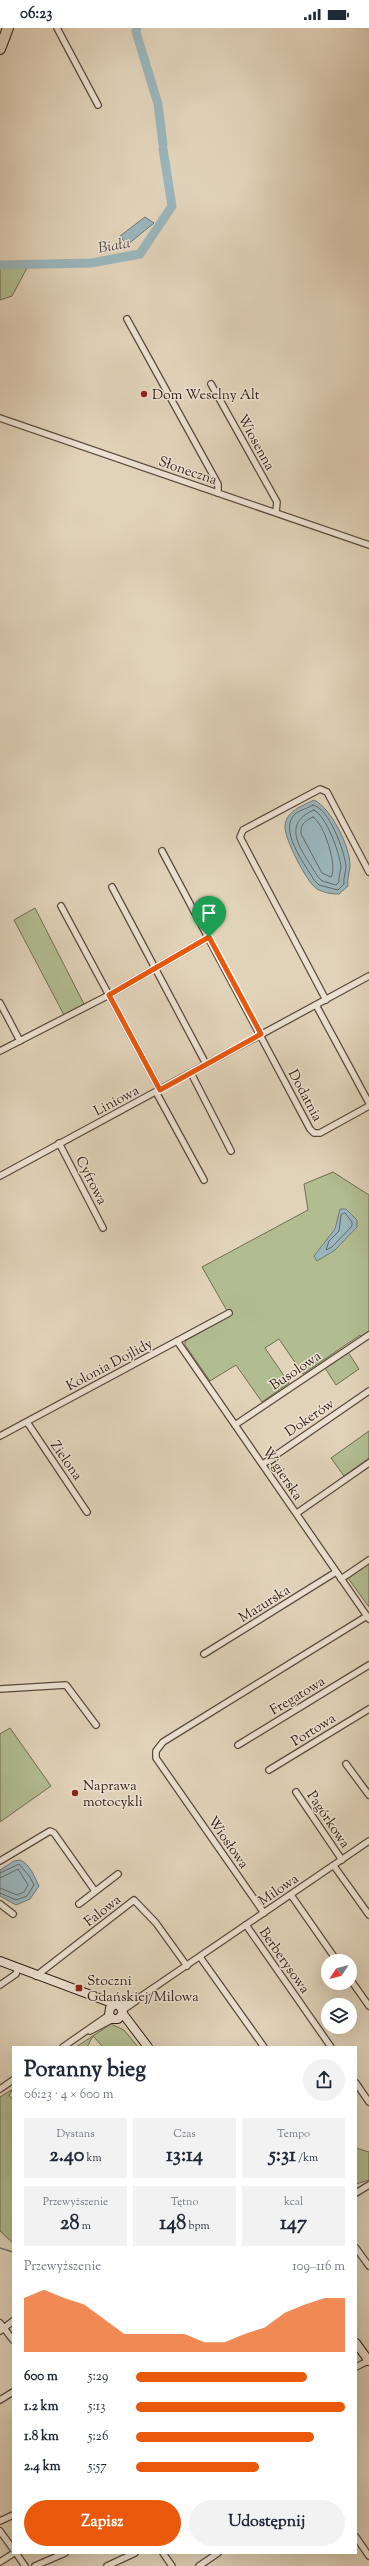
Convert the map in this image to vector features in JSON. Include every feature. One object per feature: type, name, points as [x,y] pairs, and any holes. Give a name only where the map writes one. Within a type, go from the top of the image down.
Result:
[{"type":"highway","points":[[0,49],[8,28]]},
{"type":"street","points":[[57,28],[98,105]]},
{"type":"street","points":[[127,320],[218,484],[218,493]]},
{"type":"street","name":"Wiosenna","points":[[211,384],[277,502],[276,512]]},
{"type":"street","name":"Słoneczna","points":[[0,418],[369,545]]},
{"type":"street","points":[[326,1000],[240,837],[243,830],[320,789],[327,792],[369,872]]},
{"type":"street","points":[[162,851],[261,1034]]},
{"type":"street","points":[[112,887],[206,1064]]},
{"type":"street","points":[[61,906],[109,995],[204,1180]]},
{"type":"street","points":[[0,1051],[109,995],[209,937]]},
{"type":"street","name":"Liniowa","points":[[0,1176],[369,976]]},
{"type":"street","points":[[0,1003],[20,1041]]},
{"type":"street","points":[[316,1005],[369,1105]]},
{"type":"street","name":"Dodatnia","points":[[261,1034],[314,1133],[320,1133],[369,1105]]},
{"type":"street","points":[[191,1073],[231,1151]]},
{"type":"street","name":"Cyfrowa","points":[[59,1144],[103,1228]]},
{"type":"street","name":"Kolonia Dojlidy","points":[[0,1436],[229,1313]]},
{"type":"street","name":"Busolowa","points":[[235,1425],[369,1335]]},
{"type":"street","name":"Wigierska","points":[[177,1341],[368,1618]]},
{"type":"street","name":"Dokerów","points":[[263,1464],[369,1391]]},
{"type":"street","name":"Zielona","points":[[27,1422],[87,1512]]},
{"type":"street","points":[[296,1513],[369,1463]]},
{"type":"street","points":[[341,1580],[369,1560]]},
{"type":"street","name":"Mazurska","points":[[204,1654],[336,1572]]},
{"type":"street","name":"Wiosłowa","points":[[264,1913],[156,1758],[156,1751],[163,1742],[368,1618]]},
{"type":"street","name":"Fregatowa","points":[[238,1745],[369,1665]]},
{"type":"street","points":[[0,1689],[66,1684],[96,1725]]},
{"type":"street","name":"Portowa","points":[[269,1770],[369,1709]]},
{"type":"street","points":[[346,1764],[369,1795]]},
{"type":"street","name":"Pagórkowa","points":[[296,1792],[342,1860]]},
{"type":"street","points":[[0,1861],[50,1831],[54,1833],[95,1890]]},
{"type":"street","name":"Milowa","points":[[65,2046],[187,1966],[369,1841]]},
{"type":"street","points":[[334,1866],[369,1915]]},
{"type":"street","points":[[79,1904],[95,1890],[118,1874]]},
{"type":"street","points":[[291,1895],[332,1954]]},
{"type":"street","name":"Falowa","points":[[36,1976],[134,1900],[156,1923],[187,1966]]},
{"type":"street","points":[[0,1904],[14,1914]]},
{"type":"street","name":"Berberysowa","points":[[246,1925],[330,2046]]},
{"type":"street","points":[[200,1957],[263,2046]]},
{"type":"street","points":[[0,1961],[89,1996],[116,2012],[141,2037],[147,2046]]},
{"type":"street","points":[[0,1985],[16,1974],[18,1968]]},
{"type":"street","points":[[357,1989],[369,2006]]},
{"type":"street","points":[[0,2089],[12,2081]]},
{"type":"street","points":[[357,2084],[369,2102]]},
{"type":"street","points":[[357,2192],[368,2187]]},
{"type":"street","points":[[357,2249],[369,2266]]},
{"type":"street","points":[[12,2322],[1,2327],[12,2339]]},
{"type":"street","points":[[357,2344],[369,2361],[357,2367]]},
{"type":"street","points":[[0,2400],[12,2393]]},
{"type":"street","points":[[0,2521],[12,2515]]},
{"type":"street","points":[[0,2531],[12,2548]]},
{"type":"street","points":[[357,2538],[369,2556]]},
{"type":"street","points":[[0,2562],[13,2554]]},
{"type":"street","points":[[16,2554],[25,2566]]},
{"type":"street","points":[[35,2566],[63,2554]]},
{"type":"street","points":[[107,2566],[133,2554]]},
{"type":"street","points":[[163,2554],[172,2566]]},
{"type":"street","points":[[199,2566],[217,2554]]},
{"type":"green space","points":[[0,267],[27,268],[12,296],[0,300]]},
{"type":"green space","points":[[35,908],[84,1004],[64,1015],[14,920]]},
{"type":"green space","points":[[333,1172],[369,1195],[369,1333],[362,1338],[360,1335],[303,1374],[279,1339],[265,1348],[289,1383],[262,1402],[236,1365],[210,1381],[185,1345],[185,1341],[230,1316],[202,1267],[308,1210],[304,1184]]},
{"type":"green space","points":[[348,1352],[359,1369],[336,1385],[325,1368]]},
{"type":"green space","points":[[369,1431],[369,1458],[344,1476],[331,1458]]},
{"type":"green space","points":[[369,1563],[369,1607],[348,1578]]},
{"type":"green space","points":[[10,1728],[51,1786],[0,1822],[0,1734]]},
{"type":"green space","points":[[111,2024],[124,2030],[137,2046],[102,2046],[93,2036],[88,2046],[78,2046]]},
{"type":"green space","points":[[12,2090],[9,2095],[12,2099],[12,2242],[0,2231],[0,2097]]},
{"type":"green space","points":[[357,2148],[369,2152],[369,2180],[357,2184]]},
{"type":"water","points":[[145,217],[154,223],[127,245],[120,236]]},
{"type":"water","points":[[314,800],[327,811],[339,829],[347,850],[350,867],[348,886],[339,894],[322,891],[313,885],[302,870],[288,840],[285,826],[288,816],[295,810]]},
{"type":"water","points":[[340,1209],[346,1209],[357,1220],[357,1227],[335,1250],[317,1261],[314,1256],[335,1229]]},
{"type":"water","points":[[20,1860],[29,1867],[39,1886],[30,1899],[16,1905],[0,1896],[0,1870],[14,1861]]},
{"type":"waterway","name":"Biała","points":[[137,28],[136,32],[158,104],[163,144]]},
{"type":"waterway","name":"Biała","points":[[0,265],[91,263],[140,254],[172,206],[163,149]]},
{"type":"waterway","points":[[0,2248],[12,2252]]},
{"type":"place","name":"Dom Weselny Alt","points":[[144,394]]},
{"type":"place","name":"Naprawa motocykli","points":[[75,1793]]},
{"type":"place","name":"Stoczni Gdańskiej/Milowa","points":[[79,1988]]},
{"type":"route","points":[[209,937],[261,1034],[160,1090],[109,995],[113,991],[209,937]]}]
